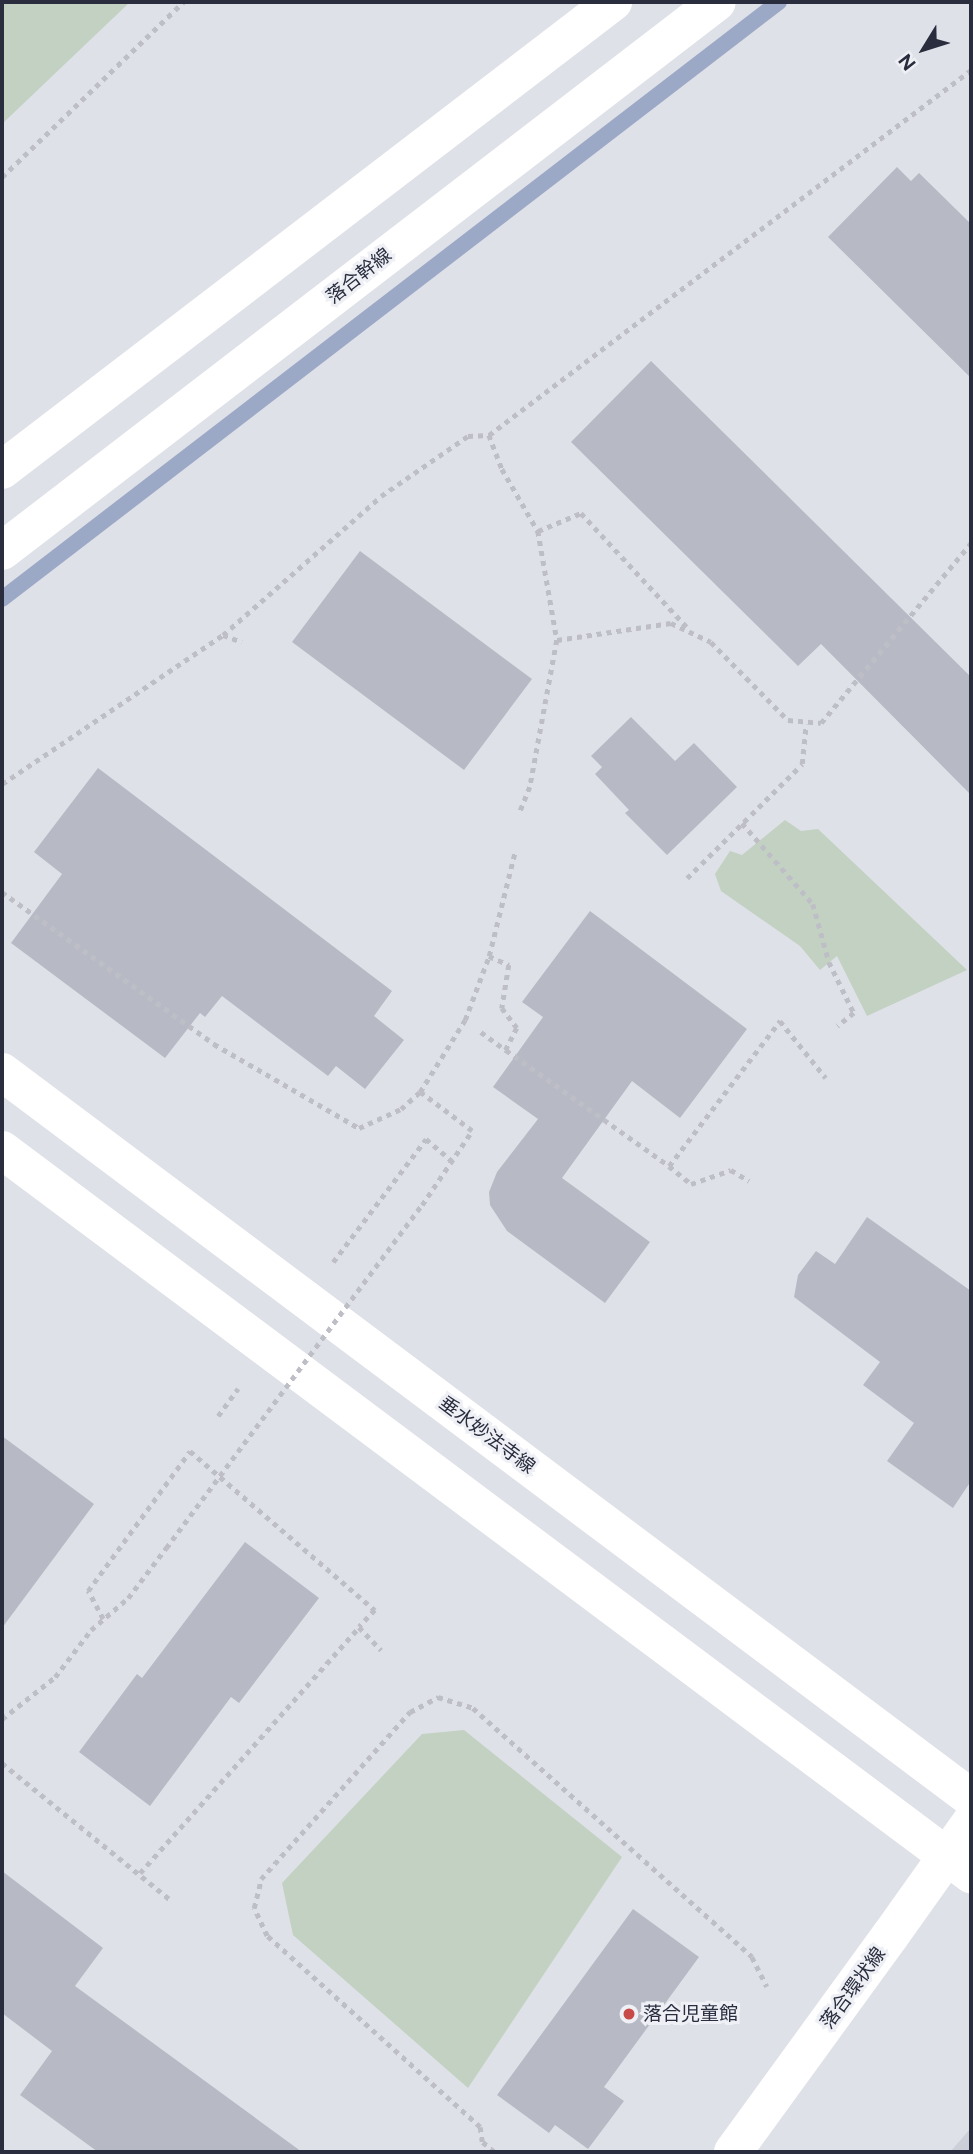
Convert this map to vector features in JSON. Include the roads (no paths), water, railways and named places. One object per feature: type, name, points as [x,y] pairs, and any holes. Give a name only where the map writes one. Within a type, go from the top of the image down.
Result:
[{"type":"street","points":[[2,470],[613,2]]},
{"type":"street","name":"落合幹線","points":[[2,551],[717,2]]},
{"type":"street","name":"垂水妙法寺線","points":[[2,1072],[971,1798]]},
{"type":"street","points":[[2,1150],[971,1874]]},
{"type":"street","name":"落合環状線","points":[[733,2152],[971,1822]]},
{"type":"waterway","points":[[2,599],[779,2]]},
{"type":"place","name":"落合児童館","points":[[629,2014]]}]
